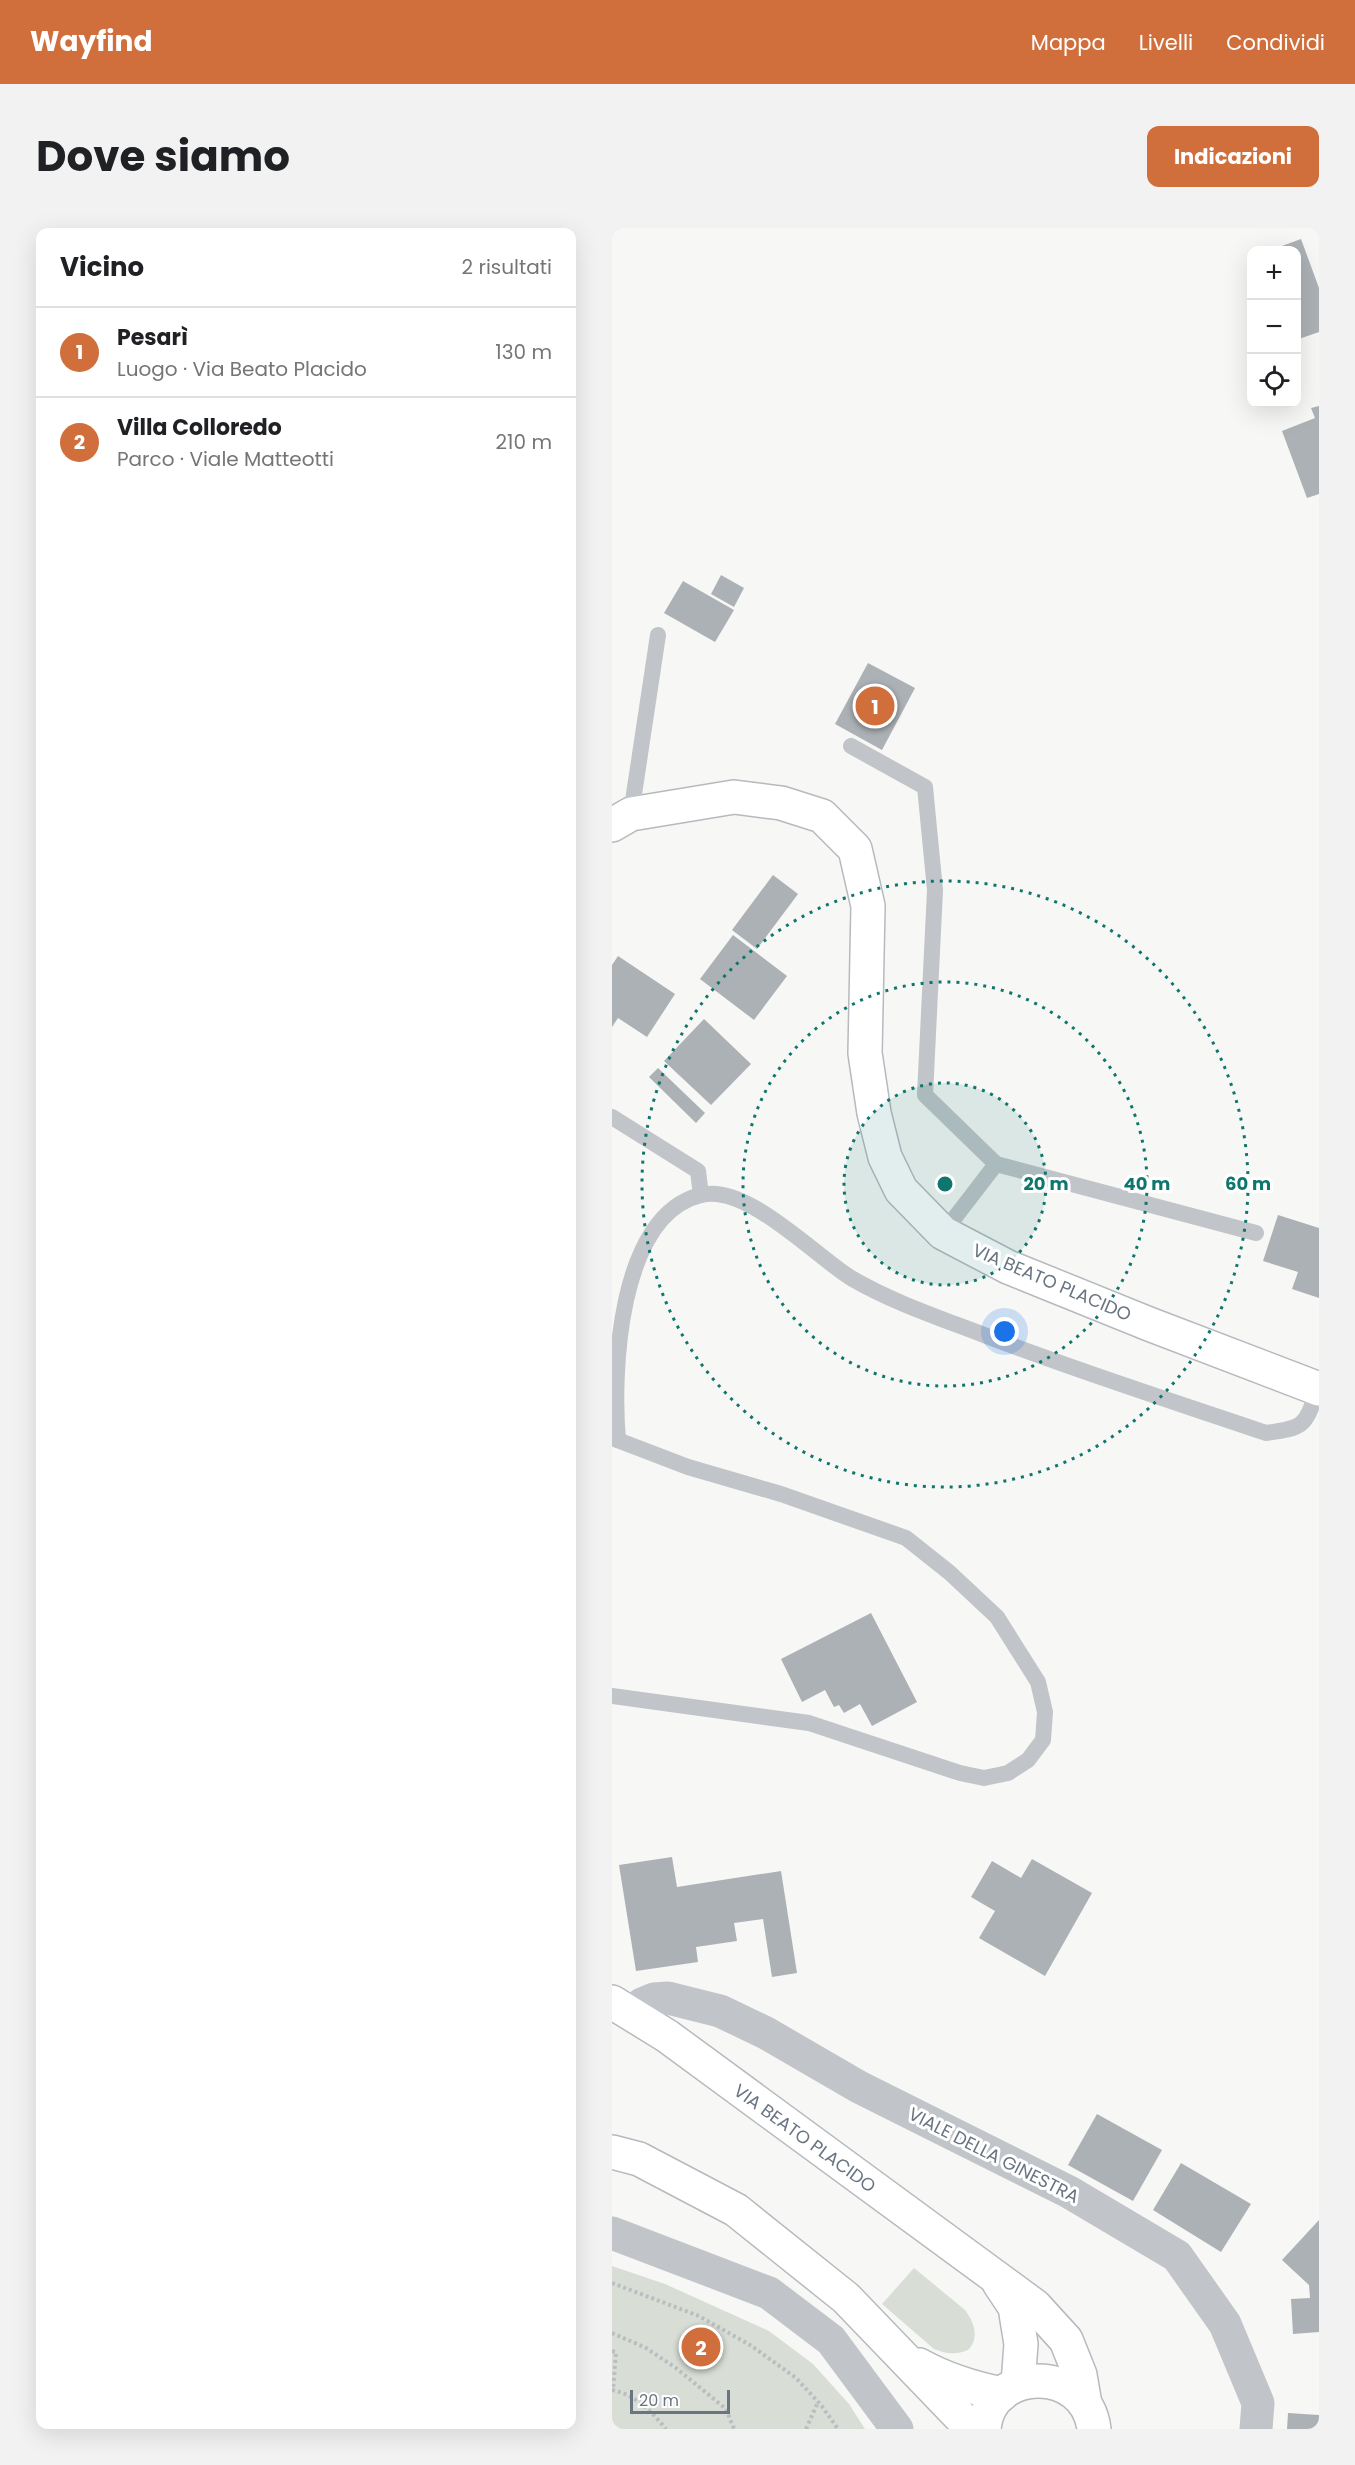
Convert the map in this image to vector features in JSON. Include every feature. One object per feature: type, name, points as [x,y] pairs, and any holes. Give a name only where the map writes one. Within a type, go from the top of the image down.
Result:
[{"type":"main road","name":"VIA BEATO PLACIDO","points":[[622,820],[734,797],[782,803],[822,816],[855,849],[868,906],[865,1053],[874,1113],[885,1157],[901,1190],[943,1233],[1008,1267],[1319,1389]]},
{"type":"main road","name":"VIA BEATO PLACIDO","points":[[622,2008],[667,2036],[1035,2306],[1066,2340],[1080,2375],[1089,2416]]},
{"type":"main road","points":[[612,2152],[639,2159],[736,2210],[846,2298],[972,2429]]},
{"type":"main road","name":"VIA BEATO PLACIDO","points":[[996,2279],[1015,2307],[1021,2344],[1010,2389]]},
{"type":"main road","points":[[897,2352],[940,2377],[969,2387],[1010,2389],[1036,2380],[1055,2382],[1072,2390],[1089,2416]]},
{"type":"main road","points":[[984,2429],[991,2408],[1010,2389]]},
{"type":"street","name":"VIALE DELLA GINESTRA","points":[[622,2008],[654,1999],[668,1998],[720,2011],[766,2033],[859,2088],[1069,2192],[1177,2256],[1225,2324],[1258,2403],[1256,2429]]},
{"type":"street","points":[[612,2233],[769,2293],[831,2340],[897,2429]]},
{"type":"lane","points":[[622,820],[658,635]]},
{"type":"lane","points":[[851,746],[925,788],[934,890],[926,1095],[996,1164],[1256,1233]]},
{"type":"lane","points":[[612,1117],[698,1171],[701,1195]]},
{"type":"lane","points":[[943,1233],[996,1164]]},
{"type":"lane","points":[[612,1696],[808,1724],[960,1773],[984,1778],[1008,1773],[1028,1760],[1043,1740],[1045,1712],[1038,1682],[997,1617],[950,1573],[906,1538],[781,1494],[687,1467],[615,1439],[617,1347],[626,1296],[647,1242],[671,1209],[701,1195],[725,1195],[756,1208],[852,1278],[918,1310],[1041,1357],[1266,1433],[1294,1430],[1308,1416],[1319,1389]]},
{"type":"path","points":[[612,2283],[699,2316],[750,2345],[796,2378],[838,2429]]},
{"type":"path","points":[[612,2333],[646,2348],[676,2368],[726,2409],[734,2429]]},
{"type":"path","points":[[612,2351],[616,2352],[612,2390],[620,2391],[647,2407],[666,2429]]},
{"type":"path","points":[[806,2429],[818,2402]]},
{"type":"shaded area","points":[[612,2266],[665,2284],[769,2331],[813,2364],[849,2404],[865,2429],[612,2429]]},
{"type":"shaded area","points":[[914,2268],[965,2310],[973,2325],[975,2335],[968,2350],[951,2353],[934,2349],[882,2304]]},
{"type":"building","points":[[1301,239],[1319,288],[1319,332],[1301,338],[1301,246],[1282,246]]},
{"type":"building","points":[[1319,406],[1319,494],[1307,498],[1282,431],[1315,418],[1311,408]]},
{"type":"building","points":[[721,575],[744,588],[734,607],[711,594]]},
{"type":"building","points":[[683,581],[734,610],[715,642],[664,613]]},
{"type":"building","points":[[868,663],[915,688],[882,750],[835,724]]},
{"type":"building","points":[[773,875],[798,894],[757,949],[732,930]]},
{"type":"building","points":[[733,935],[787,976],[754,1020],[700,979]]},
{"type":"building","points":[[618,956],[675,994],[647,1037],[618,1018],[612,1027],[612,965]]},
{"type":"building","points":[[704,1019],[751,1064],[711,1105],[664,1061]]},
{"type":"building","points":[[658,1068],[705,1113],[696,1123],[649,1077]]},
{"type":"building","points":[[1278,1215],[1319,1228],[1319,1298],[1292,1289],[1298,1272],[1263,1261]]},
{"type":"building","points":[[871,1613],[917,1702],[872,1726],[860,1704],[844,1713],[839,1705],[834,1707],[825,1690],[802,1702],[781,1659]]},
{"type":"building","points":[[672,1857],[677,1887],[781,1871],[797,1973],[772,1977],[763,1919],[734,1923],[737,1941],[696,1947],[698,1962],[636,1971],[619,1865]]},
{"type":"building","points":[[1032,1859],[1092,1893],[1045,1976],[979,1938],[995,1911],[971,1897],[992,1861],[1021,1878]]},
{"type":"building","points":[[1097,2114],[1162,2150],[1133,2201],[1068,2165]]},
{"type":"building","points":[[1181,2163],[1251,2204],[1221,2252],[1153,2210]]},
{"type":"building","points":[[1319,2220],[1319,2332],[1293,2334],[1291,2299],[1310,2298],[1309,2285],[1282,2260]]},
{"type":"building","points":[[1288,2413],[1319,2415],[1319,2429],[1287,2429]]},
{"type":"place","name":"Pesarì","points":[[875,706]]},
{"type":"place","name":"Villa Colloredo","points":[[701,2347]]}]
